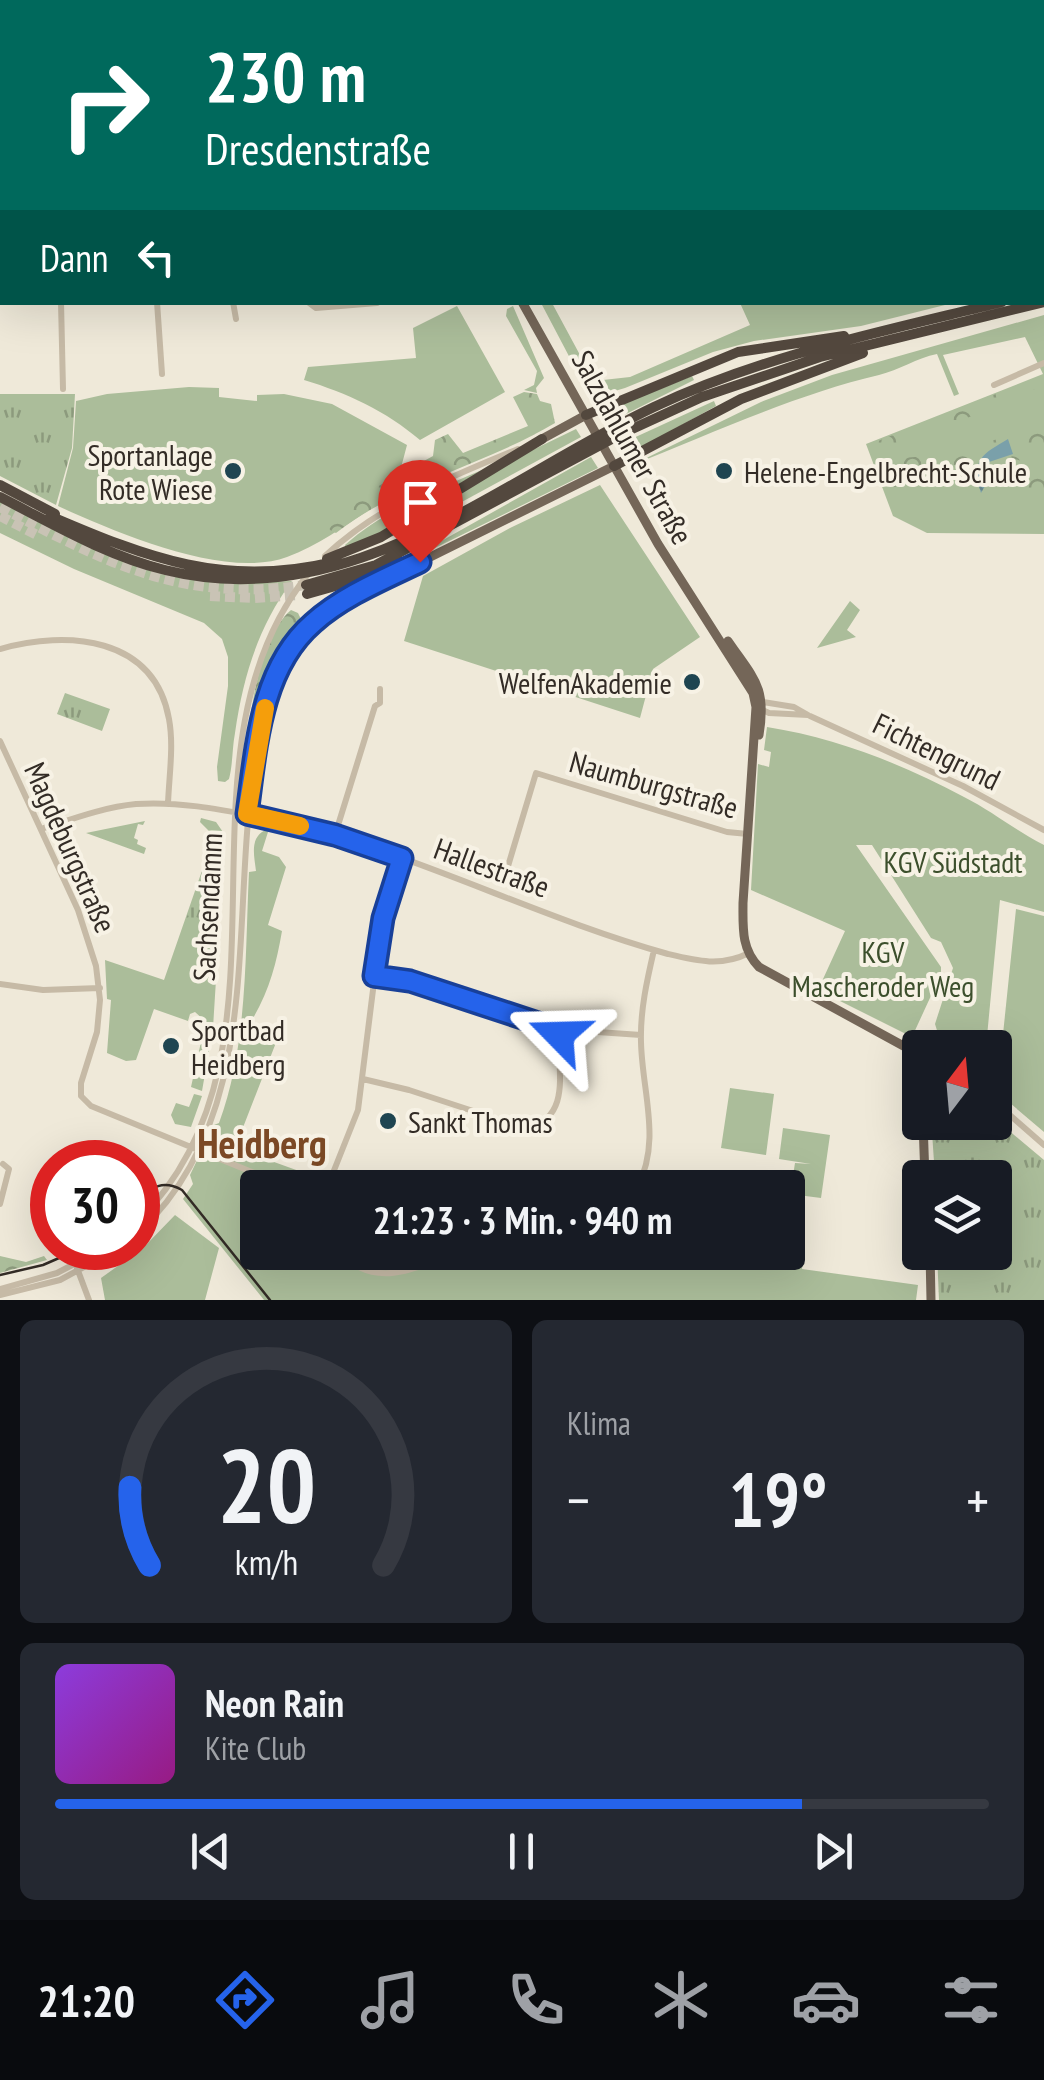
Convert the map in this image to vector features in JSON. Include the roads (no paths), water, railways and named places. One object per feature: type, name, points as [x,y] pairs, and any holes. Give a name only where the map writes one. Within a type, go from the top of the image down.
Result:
[{"type":"highway","points":[[0,496],[140,554],[185,566],[241,571],[345,559],[438,529],[610,430],[743,371],[990,305]]},
{"type":"highway","points":[[0,496],[127,558],[185,574],[228,580],[283,578],[340,567],[438,529],[619,435],[702,397],[796,364],[1032,305]]},
{"type":"highway","points":[[587,418],[738,352],[880,332]]},
{"type":"highway","points":[[612,464],[741,399],[901,337]]},
{"type":"highway","points":[[297,567],[334,557],[381,537],[542,439]]},
{"type":"highway","points":[[0,485],[86,532]]},
{"type":"highway","points":[[400,572],[350,587],[303,591],[384,569],[427,546],[438,529]]},
{"type":"main road","name":"Salzdahlumer Straße","points":[[524,305],[658,544],[761,707]]},
{"type":"main road","name":"Sachsendamm","points":[[542,439],[587,418]]},
{"type":"main road","name":"Sachsendamm","points":[[400,572],[612,464]]},
{"type":"main road","points":[[761,707],[748,834],[743,932],[748,954],[759,967],[902,1046]]},
{"type":"main road","points":[[930,1270],[931,1300]]},
{"type":"street","points":[[61,305],[64,388]]},
{"type":"street","points":[[157,305],[162,374]]},
{"type":"street","points":[[234,305],[236,319]]},
{"type":"street","points":[[312,305],[352,305]]},
{"type":"street","points":[[994,385],[1044,363]]},
{"type":"street","name":"Sachsendamm","points":[[160,1197],[196,1148],[222,1046],[237,812],[250,694],[263,649],[280,614],[312,570],[356,530],[418,494],[542,439]]},
{"type":"street","name":"Sachsendamm","points":[[160,1209],[169,1200],[216,1112],[230,1046],[247,814],[269,693],[282,662],[307,629],[337,606],[400,572]]},
{"type":"street","name":"Sachsendamm","points":[[237,812],[245,797],[256,718],[268,679],[295,635],[302,627],[307,629]]},
{"type":"street","points":[[0,648],[38,641],[86,642],[115,650],[144,667],[156,682],[170,722],[168,804]]},
{"type":"street","points":[[335,835],[375,706],[380,703],[380,690]]},
{"type":"street","points":[[761,707],[794,707],[808,715],[761,707]]},
{"type":"street","name":"Fichtengrund","points":[[810,716],[963,786],[1044,830]]},
{"type":"street","name":"Magdeburgstraße","points":[[0,742],[82,921],[100,988],[98,1032],[81,1096],[91,1106],[196,1148]]},
{"type":"street","points":[[0,764],[9,760]]},
{"type":"street","name":"Naumburgstraße","points":[[505,876],[536,773],[727,832],[748,834]]},
{"type":"street","name":"Hallestraße","points":[[41,830],[112,808],[168,804],[237,812],[335,835],[654,950],[706,962],[727,962],[748,954]]},
{"type":"street","points":[[334,1170],[354,1123],[383,918],[402,858]]},
{"type":"street","points":[[645,1170],[651,1141],[640,1035],[654,950]]},
{"type":"street","points":[[374,976],[410,981],[559,1030],[640,1035]]},
{"type":"street","points":[[0,984],[43,990],[100,988]]},
{"type":"street","points":[[363,1080],[409,1090],[528,1128],[541,1124],[558,1104],[559,1030]]},
{"type":"street","points":[[1012,1117],[1044,1146]]},
{"type":"street","points":[[196,1148],[248,1170]]},
{"type":"street","points":[[0,1204],[9,1169],[4,1164]]},
{"type":"street","points":[[0,1292],[29,1289],[73,1270]]},
{"type":"street","points":[[79,1270],[88,1300]]},
{"type":"street","points":[[364,1270],[382,1275],[412,1270]]},
{"type":"water","points":[[1008,439],[1013,454],[983,464],[985,486],[981,493],[977,472],[981,459]]},
{"type":"tunnel","points":[[0,507],[75,545],[146,574],[220,588],[306,585]]},
{"type":"tunnel","points":[[0,516],[39,536]]},
{"type":"tunnel","points":[[210,596],[297,595]]},
{"type":"tram line","points":[[160,1186],[182,1190],[270,1300]]},
{"type":"tram line","points":[[0,1275],[30,1268]]},
{"type":"place","name":"Sportanlage Rote Wiese","points":[[233,471]]},
{"type":"place","name":"Helene-Engelbrecht-Schule","points":[[724,471]]},
{"type":"place","name":"WelfenAkademie","points":[[692,682]]},
{"type":"place","name":"Sportbad Heidberg","points":[[171,1046]]},
{"type":"place","name":"Sankt Thomas","points":[[388,1121]]},
{"type":"district","name":"Heidberg","points":[[262,1143]]},
{"type":"park label","name":"KGV Südstadt","points":[[953,861]]},
{"type":"park label","name":"KGV Mascheroder Weg","points":[[883,968]]}]
